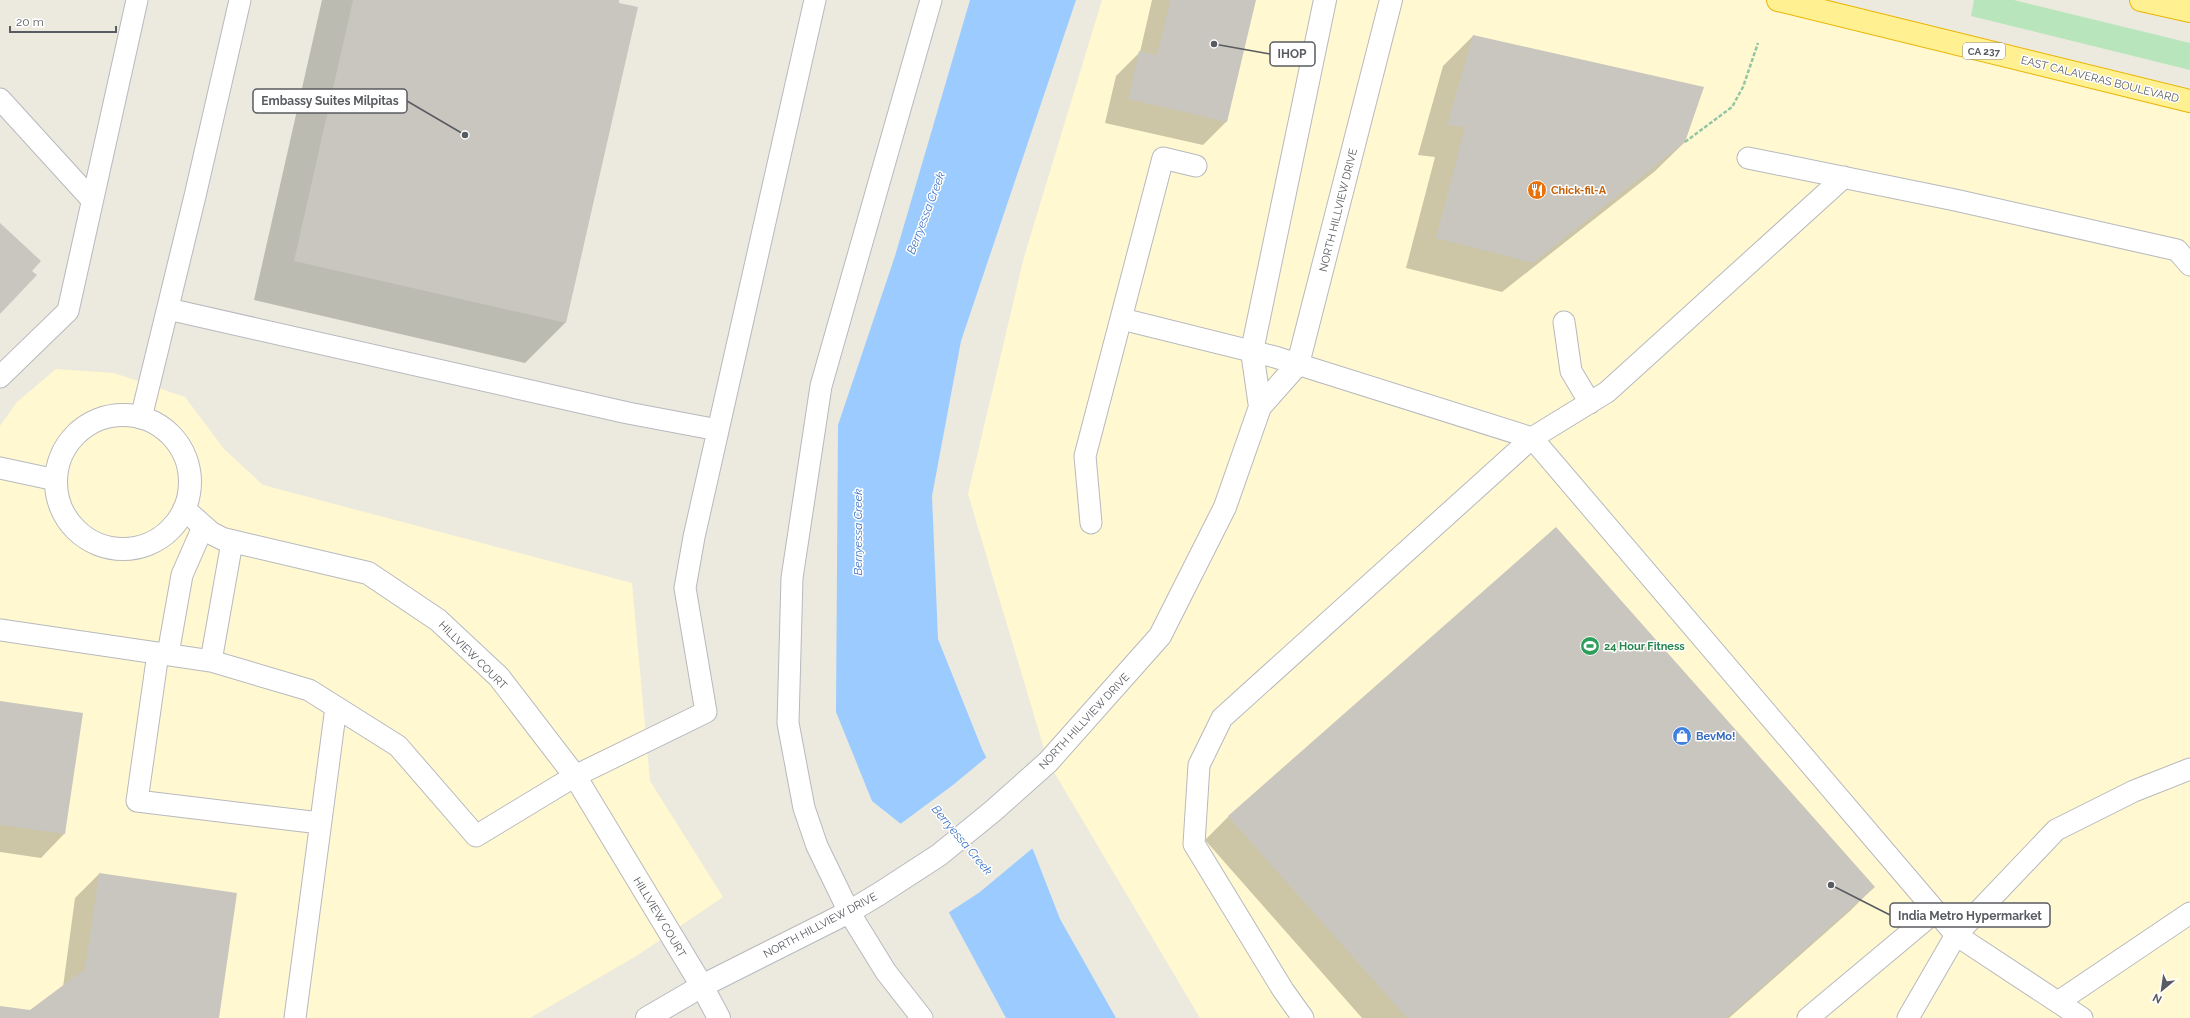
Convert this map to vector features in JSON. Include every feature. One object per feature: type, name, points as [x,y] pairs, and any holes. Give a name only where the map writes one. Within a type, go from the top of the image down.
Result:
[{"type":"highway","name":"EAST CALAVERAS BOULEVARD","points":[[1778,0],[2190,101]]},
{"type":"highway","points":[[2141,0],[2190,12]]},
{"type":"street","name":"NORTH HILLVIEW DRIVE","points":[[1260,407],[1252,351],[1325,0]]},
{"type":"street","name":"NORTH HILLVIEW DRIVE","points":[[647,1018],[702,986],[849,912],[939,855],[993,811],[1048,762],[1160,636],[1225,507],[1260,407],[1298,364],[1391,0]]},
{"type":"street","points":[[118,415],[141,418],[162,428],[178,444],[187,464],[190,487],[184,509],[172,528],[154,542],[132,549],[110,548],[90,540],[73,527],[61,509],[56,489],[57,468],[64,448],[78,432],[96,420],[118,415]]},
{"type":"street","name":"HILLVIEW COURT","points":[[184,509],[211,533],[232,542],[368,573],[438,620],[499,677],[575,776],[702,986],[719,1018]]},
{"type":"lane","points":[[0,377],[68,311],[137,0]]},
{"type":"lane","points":[[141,418],[240,0]]},
{"type":"lane","points":[[0,630],[211,661],[309,690],[398,746],[476,836],[575,776],[706,712],[685,588],[694,537],[815,0]]},
{"type":"lane","points":[[922,1018],[886,972],[849,912],[817,846],[804,808],[788,723],[792,578],[821,386],[931,0]]},
{"type":"lane","points":[[0,99],[92,200]]},
{"type":"lane","points":[[1091,523],[1085,456],[1163,158],[1196,166]]},
{"type":"lane","points":[[1748,158],[1963,201],[2177,250],[2190,265]]},
{"type":"lane","points":[[1303,1018],[1282,990],[1194,844],[1199,765],[1222,718],[1532,438],[1607,392],[1844,177]]},
{"type":"lane","points":[[168,309],[620,411],[718,430]]},
{"type":"lane","points":[[1122,319],[1252,351],[1298,364],[1532,438],[1956,934],[2082,1018]]},
{"type":"lane","points":[[1564,322],[1571,371],[1590,403]]},
{"type":"lane","points":[[0,468],[56,480]]},
{"type":"lane","points":[[203,527],[182,575],[163,654],[138,801],[320,823]]},
{"type":"lane","points":[[211,661],[232,542]]},
{"type":"lane","points":[[295,1018],[336,707]]},
{"type":"lane","points":[[1908,1018],[1956,934],[2056,830],[2134,791],[2190,769]]},
{"type":"lane","points":[[1808,1018],[1936,910]]},
{"type":"lane","points":[[2058,1002],[2190,913]]},
{"type":"path","points":[[1685,142],[1732,107],[1743,87],[1758,43]]},
{"type":"shaded area","points":[[1102,0],[1778,0],[2190,101],[2190,1018],[1200,1018],[1048,762],[968,494],[1024,257]]},
{"type":"shaded area","points":[[56,369],[114,373],[185,397],[224,449],[263,485],[632,583],[650,781],[723,897],[638,955],[530,1018],[0,1018],[0,426],[17,402]]},
{"type":"green space","points":[[1974,0],[2014,0],[2190,43],[2190,70],[1971,16]]},
{"type":"water","name":"Berryessa Creek","points":[[970,0],[1076,0],[961,341],[932,496],[938,639],[982,749],[1034,852],[1060,919],[1116,1018],[1006,1018],[901,824],[872,801],[836,712],[838,425],[895,256]]},
{"type":"pier","points":[[988,756],[1034,847],[980,892],[948,913],[899,825],[953,785]]},
{"type":"building","points":[[353,0],[619,0],[619,3],[638,7],[566,323],[294,261]]},
{"type":"building","points":[[1170,0],[1256,0],[1227,122],[1128,99],[1139,51],[1157,55]]},
{"type":"building","name":"Chick-fil-A","points":[[1473,35],[1704,87],[1685,142],[1533,263],[1436,238],[1465,127],[1447,125]]},
{"type":"building","points":[[0,223],[41,261],[32,271],[37,275],[0,314]]},
{"type":"building","points":[[1556,527],[1875,887],[1727,1018],[1407,1018],[1228,816]]},
{"type":"building","points":[[0,701],[83,713],[65,834],[0,825]]},
{"type":"building","points":[[99,873],[237,893],[219,1018],[0,1018],[0,1006],[30,1010],[85,969]]},
{"type":"place","name":"IHOP","points":[[1214,44]]},
{"type":"place","name":"Embassy Suites Milpitas","points":[[465,135]]},
{"type":"place","name":"Chick-fil-A","points":[[1537,190]]},
{"type":"place","name":"24 Hour Fitness","points":[[1590,646]]},
{"type":"place","name":"BevMo!","points":[[1682,736]]},
{"type":"place","name":"India Metro Hypermarket","points":[[1831,885]]}]
